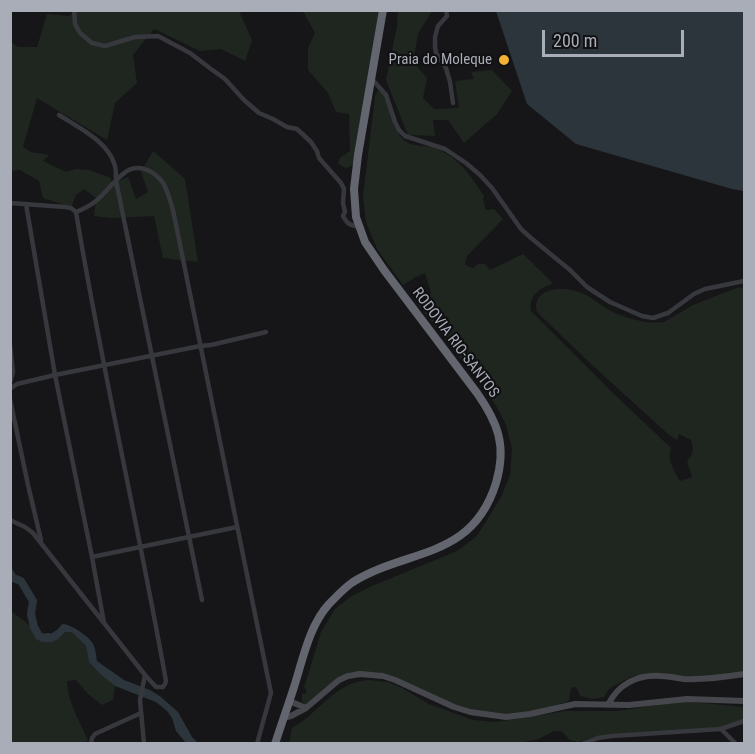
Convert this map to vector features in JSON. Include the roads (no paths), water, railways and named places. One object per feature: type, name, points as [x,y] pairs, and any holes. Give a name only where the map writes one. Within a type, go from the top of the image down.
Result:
[{"type":"highway","name":"RODOVIA RIO-SANTOS","points":[[275,744],[308,642],[318,619],[327,607],[352,583],[430,552],[465,532],[485,508],[493,493],[499,471],[498,430],[491,413],[384,270],[365,242],[359,227],[354,204],[354,189],[383,10]]},
{"type":"street","points":[[74,10],[75,24],[80,33],[92,43],[105,46],[143,36],[158,36],[190,53],[225,79],[259,113],[287,127],[297,129],[311,142],[319,158],[344,189],[345,212],[343,216],[346,223],[359,227]]},
{"type":"street","points":[[446,10],[447,16],[438,27],[435,37],[435,47],[436,53],[446,68],[453,103]]},
{"type":"street","points":[[372,79],[386,95],[395,122],[405,136],[445,149],[466,163],[486,182],[521,229],[587,287],[610,302],[642,316],[653,318],[668,314],[694,294],[705,289],[744,281]]},
{"type":"street","points":[[59,116],[104,145],[115,165],[116,181],[202,600]]},
{"type":"street","points":[[76,212],[94,204],[128,170],[136,168],[149,170],[162,182],[167,191],[173,210],[271,693],[257,744]]},
{"type":"street","points":[[344,193],[354,189]]},
{"type":"street","points":[[10,203],[65,207],[76,212],[90,299],[142,548],[162,661],[165,684],[163,687],[156,687],[145,675],[33,533],[12,521]]},
{"type":"street","points":[[26,204],[56,375],[104,622]]},
{"type":"street","points":[[10,389],[17,384],[56,375],[212,345],[266,332]]},
{"type":"street","points":[[10,345],[13,372],[10,383]]},
{"type":"street","points":[[10,399],[41,543]]},
{"type":"street","points":[[92,557],[237,527]]},
{"type":"street","points":[[283,718],[306,708],[339,680],[360,674],[383,676],[454,707],[491,716],[530,714],[575,704],[629,705],[687,699],[744,701]]},
{"type":"street","points":[[608,705],[620,687],[640,677],[660,675],[694,679],[744,674]]},
{"type":"street","points":[[144,744],[140,700],[145,675]]},
{"type":"street","points":[[289,701],[306,708]]},
{"type":"street","points":[[91,744],[95,734],[141,713]]},
{"type":"street","points":[[582,744],[612,736],[721,729],[744,721]]},
{"type":"street","points":[[721,729],[736,744]]},
{"type":"waterway","points":[[10,573],[13,578],[21,581],[33,601],[31,614],[39,636],[48,637]]},
{"type":"place","name":"Praia do Moleque","points":[[504,60]]}]
